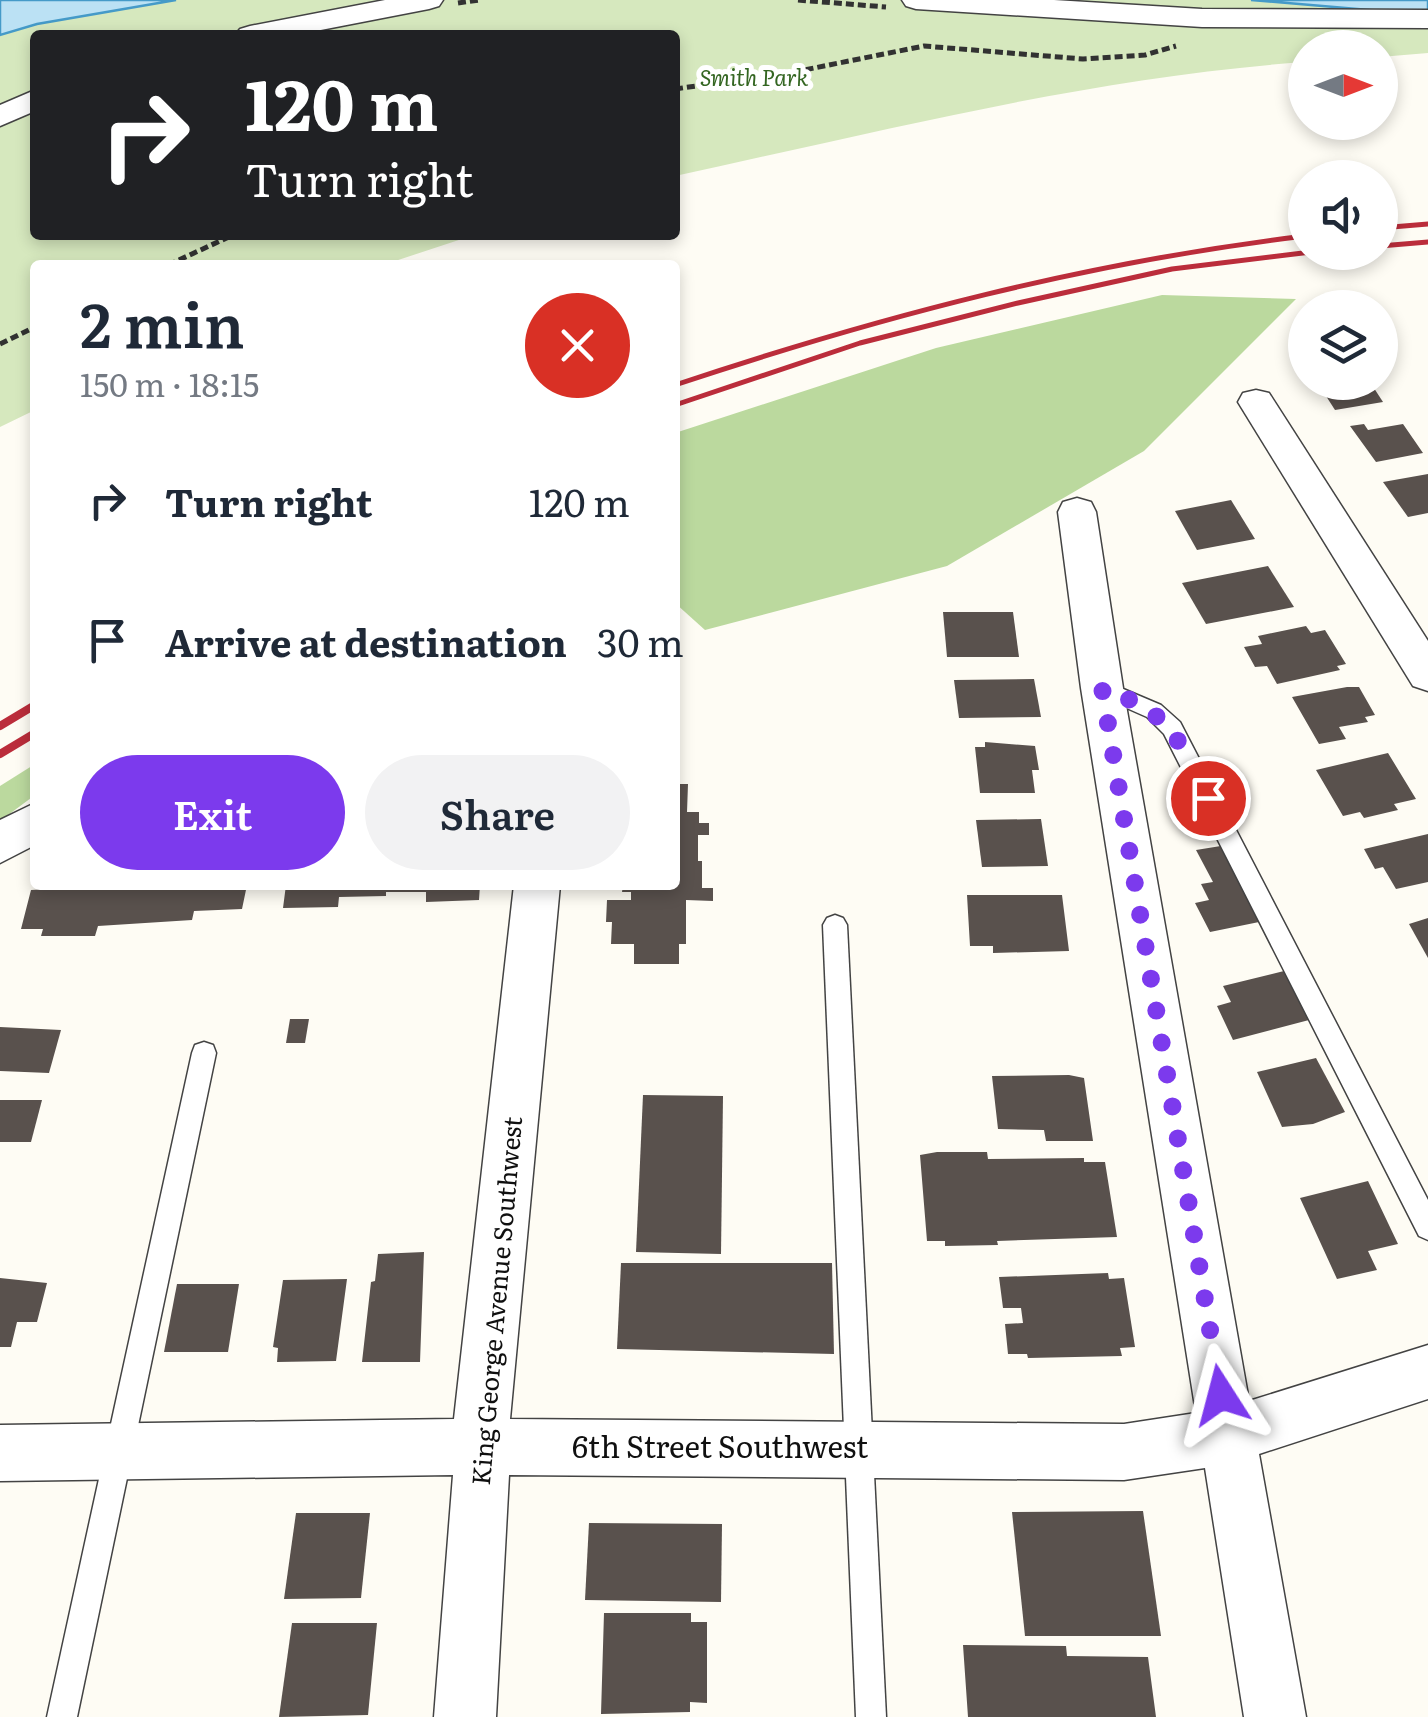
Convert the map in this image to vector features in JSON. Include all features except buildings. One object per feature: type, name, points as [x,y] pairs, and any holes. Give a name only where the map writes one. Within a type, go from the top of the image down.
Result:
[{"type":"street","points":[[276,30],[429,0]]},
{"type":"street","points":[[916,0],[1202,18],[1428,19]]},
{"type":"street","points":[[0,118],[30,102]]},
{"type":"street","points":[[1256,402],[1428,675]]},
{"type":"street","points":[[1077,512],[1102,688],[1275,1717]]},
{"type":"street","points":[[0,844],[30,824]]},
{"type":"street","name":"King George Avenue Southwest","points":[[465,1717],[481,1477],[479,1446],[536,890]]},
{"type":"street","name":"6th Street Southwest","points":[[0,1452],[479,1446],[1124,1452],[1164,1449],[1227,1434],[1428,1372]]},
{"type":"lane","points":[[1102,688],[1144,706],[1172,728],[1428,1227]]},
{"type":"lane","points":[[835,925],[872,1717]]},
{"type":"lane","points":[[62,1717],[204,1053]]},
{"type":"path","points":[[680,89],[749,82],[920,46],[995,49],[1070,60],[1152,53],[1187,41],[1198,30],[1202,18]]},
{"type":"path","points":[[179,260],[222,240]]},
{"type":"path","points":[[0,344],[30,329]]},
{"type":"green space","name":"Smith Park","points":[[176,0],[1251,0],[1428,14],[1428,53],[1398,56],[1398,30],[1288,30],[1288,63],[1067,93],[680,175],[680,30],[30,30],[30,240],[459,240],[398,260],[30,260],[30,412],[0,427],[0,35],[37,24]]},
{"type":"green space","points":[[1162,295],[1288,299],[1288,307],[1144,451],[947,566],[705,630],[680,608],[680,431],[936,348]]},
{"type":"green space","points":[[30,767],[30,799],[0,821],[0,786]]},
{"type":"water","points":[[0,0],[176,0],[37,24],[0,35]]},
{"type":"water","points":[[1251,0],[1428,0],[1428,13],[1404,13]]},
{"type":"railway","points":[[1398,226],[1428,224]]},
{"type":"railway","points":[[680,383],[830,336],[986,294],[1144,261],[1288,238]]},
{"type":"railway","points":[[1398,244],[1428,242]]},
{"type":"railway","points":[[680,403],[860,343],[1018,303],[1172,269],[1288,255]]},
{"type":"railway","points":[[0,726],[30,708]]},
{"type":"railway","points":[[0,754],[30,736]]},
{"type":"route","points":[[1208,798],[1172,728],[1135,700],[1102,688],[1221,1395]]}]
